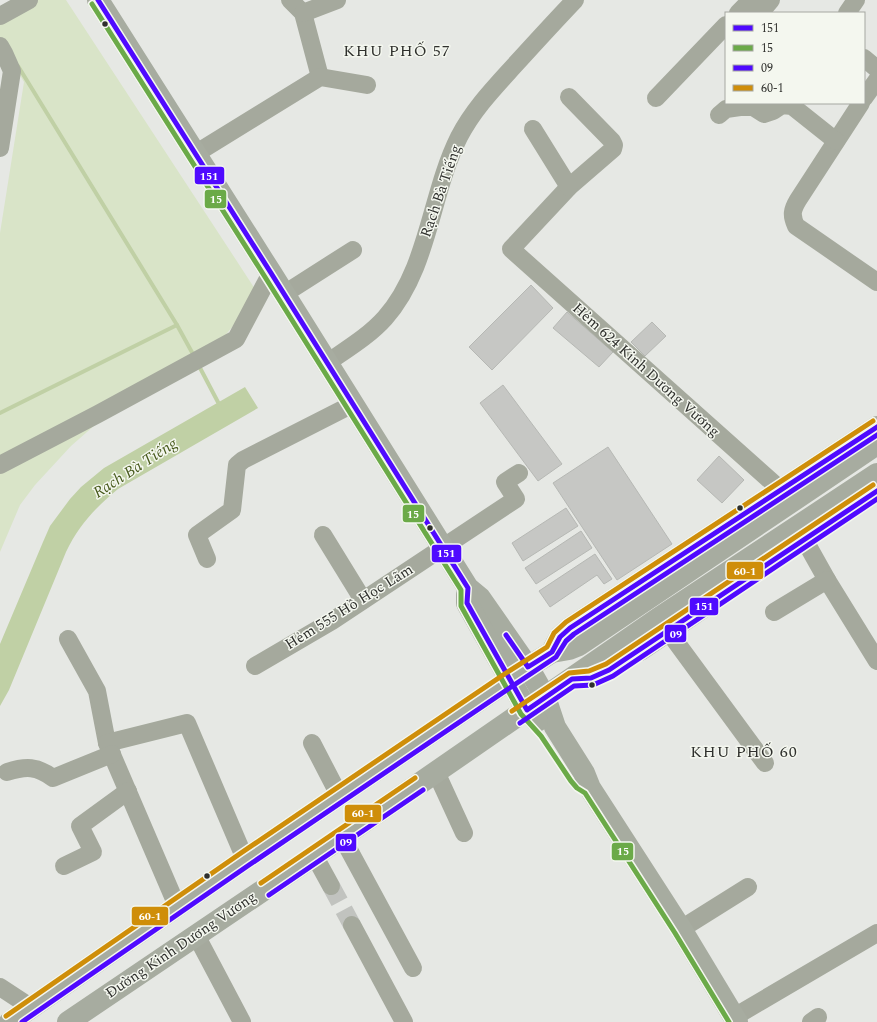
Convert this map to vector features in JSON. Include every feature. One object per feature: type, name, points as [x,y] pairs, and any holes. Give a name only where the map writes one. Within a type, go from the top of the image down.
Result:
[{"type":"main road","points":[[98,0],[271,273],[442,548],[468,588],[480,598],[528,667],[546,697],[555,727],[584,773],[590,788],[681,929],[735,1020]]},
{"type":"main road","points":[[787,496],[877,427]]},
{"type":"main road","points":[[10,1022],[510,678],[552,652],[569,649],[579,645],[725,536],[787,496],[877,444]]},
{"type":"main road","name":"Đường Kinh Dương Vương","points":[[68,1022],[528,710],[659,618],[877,474]]},
{"type":"main road","name":"Đường Kinh Dương Vương","points":[[572,679],[590,678],[604,672],[877,491]]},
{"type":"main road","points":[[468,588],[467,603],[528,710],[547,732],[576,777],[581,783],[590,788]]},
{"type":"street","points":[[0,16],[29,0]]},
{"type":"street","points":[[290,0],[303,13],[320,77]]},
{"type":"street","points":[[303,13],[337,0]]},
{"type":"street","name":"Rạch Bà Tiếng","points":[[325,360],[371,321],[392,296],[412,252],[444,152],[461,118],[481,91],[563,0]]},
{"type":"street","name":"Rạch Bà Tiếng","points":[[325,360],[376,327],[392,310],[404,290],[419,255],[451,155],[468,122],[487,96],[574,0]]},
{"type":"street","points":[[739,12],[748,2],[766,6],[771,0]]},
{"type":"street","points":[[848,12],[856,0]]},
{"type":"street","points":[[656,98],[725,26]]},
{"type":"street","points":[[0,46],[12,71],[0,148]]},
{"type":"street","points":[[865,59],[877,69]]},
{"type":"street","points":[[195,154],[320,77],[367,85]]},
{"type":"street","points":[[865,97],[877,80]]},
{"type":"street","points":[[534,128],[569,187],[613,149],[614,146],[612,141],[569,97]]},
{"type":"street","points":[[865,99],[877,106]]},
{"type":"street","points":[[859,104],[792,210],[792,218],[796,226],[877,282]]},
{"type":"street","points":[[719,115],[726,109],[740,107],[753,107],[764,114],[773,111],[782,105],[792,106],[836,141]]},
{"type":"street","name":"Hẻm 624 Kinh Dương Vương","points":[[569,187],[511,249],[787,496]]},
{"type":"street","points":[[284,294],[353,250]]},
{"type":"street","points":[[0,465],[236,339],[271,273]]},
{"type":"street","points":[[206,559],[197,535],[232,510],[237,465],[243,460],[353,404]]},
{"type":"street","name":"Hẻm 555 Hồ Học Lãm","points":[[255,666],[332,621],[516,499],[505,482],[519,473]]},
{"type":"street","points":[[323,535],[363,600]]},
{"type":"street","points":[[804,539],[827,580],[877,661]]},
{"type":"street","points":[[774,612],[827,580]]},
{"type":"street","points":[[668,631],[765,763]]},
{"type":"street","points":[[68,639],[98,691],[110,748],[177,906]]},
{"type":"street","points":[[7,772],[21,768],[33,768],[46,773],[53,778],[110,748],[187,723],[245,859]]},
{"type":"street","points":[[312,743],[339,795]]},
{"type":"street","points":[[436,772],[464,833]]},
{"type":"street","points":[[64,866],[93,852],[80,826],[128,791]]},
{"type":"street","points":[[342,837],[413,968]]},
{"type":"street","points":[[314,855],[331,886]]},
{"type":"street","points":[[681,929],[748,887]]},
{"type":"street","points":[[352,925],[404,1022]]},
{"type":"street","points":[[735,1020],[877,933]]},
{"type":"street","points":[[196,936],[242,1022]]},
{"type":"street","points":[[0,987],[32,1008]]},
{"type":"shaded area","points":[[37,0],[66,0],[259,295],[223,338],[112,410],[71,446],[35,485],[20,505],[0,552],[0,233],[24,82],[0,42],[0,23]]},
{"type":"water","name":"Rạch Bà Tiếng","points":[[245,387],[258,408],[118,489],[95,510],[82,525],[66,552],[9,690],[0,706],[0,644],[50,526],[70,499],[81,487],[104,468]]},
{"type":"building","points":[[531,285],[553,308],[492,370],[469,347]]},
{"type":"building","points":[[567,312],[613,352],[599,367],[553,328]]},
{"type":"building","points":[[652,322],[666,336],[645,356],[631,342]]},
{"type":"building","points":[[503,385],[562,464],[538,481],[480,403]]},
{"type":"building","points":[[608,447],[672,544],[617,580],[553,483]]},
{"type":"building","points":[[719,456],[744,480],[722,503],[697,480]]},
{"type":"building","points":[[566,508],[578,526],[523,561],[512,543]]},
{"type":"building","points":[[581,531],[592,548],[536,584],[525,568]]},
{"type":"building","points":[[595,554],[612,579],[604,584],[597,575],[550,607],[539,591]]},
{"type":"waterway","points":[[18,66],[177,325],[194,356]]},
{"type":"waterway","points":[[0,413],[177,325]]},
{"type":"waterway","points":[[198,364],[220,406]]},
{"type":"tunnel","points":[[331,886],[352,925]]},
{"type":"transit line","name":"151","points":[[98,0],[468,588],[467,603],[527,710],[572,679],[591,678],[609,670],[877,491]]},
{"type":"transit line","name":"15","points":[[92,4],[461,590],[461,606],[521,714],[541,736],[571,781],[577,788],[585,793],[675,933],[729,1022]]},
{"type":"transit line","name":"60-1","points":[[6,1016],[241,853],[506,673],[547,647],[554,633],[566,622],[873,421]]},
{"type":"transit line","name":"151","points":[[506,635],[528,667],[552,652],[560,637],[570,628],[877,427]]},
{"type":"transit line","name":"09","points":[[22,1022],[249,865],[556,657],[566,641],[574,634],[877,435]]},
{"type":"transit line","name":"60-1","points":[[512,711],[569,673],[589,671],[606,664],[873,485]]},
{"type":"transit line","name":"09","points":[[520,723],[574,686],[593,685],[613,676],[877,499]]},
{"type":"transit line","name":"60-1","points":[[261,883],[415,778]]},
{"type":"transit line","name":"09","points":[[269,895],[423,790]]},
{"type":"district","name":"KHU PHỐ 57","points":[[397,51]]},
{"type":"district","name":"KHU PHỐ 60","points":[[744,752]]}]
